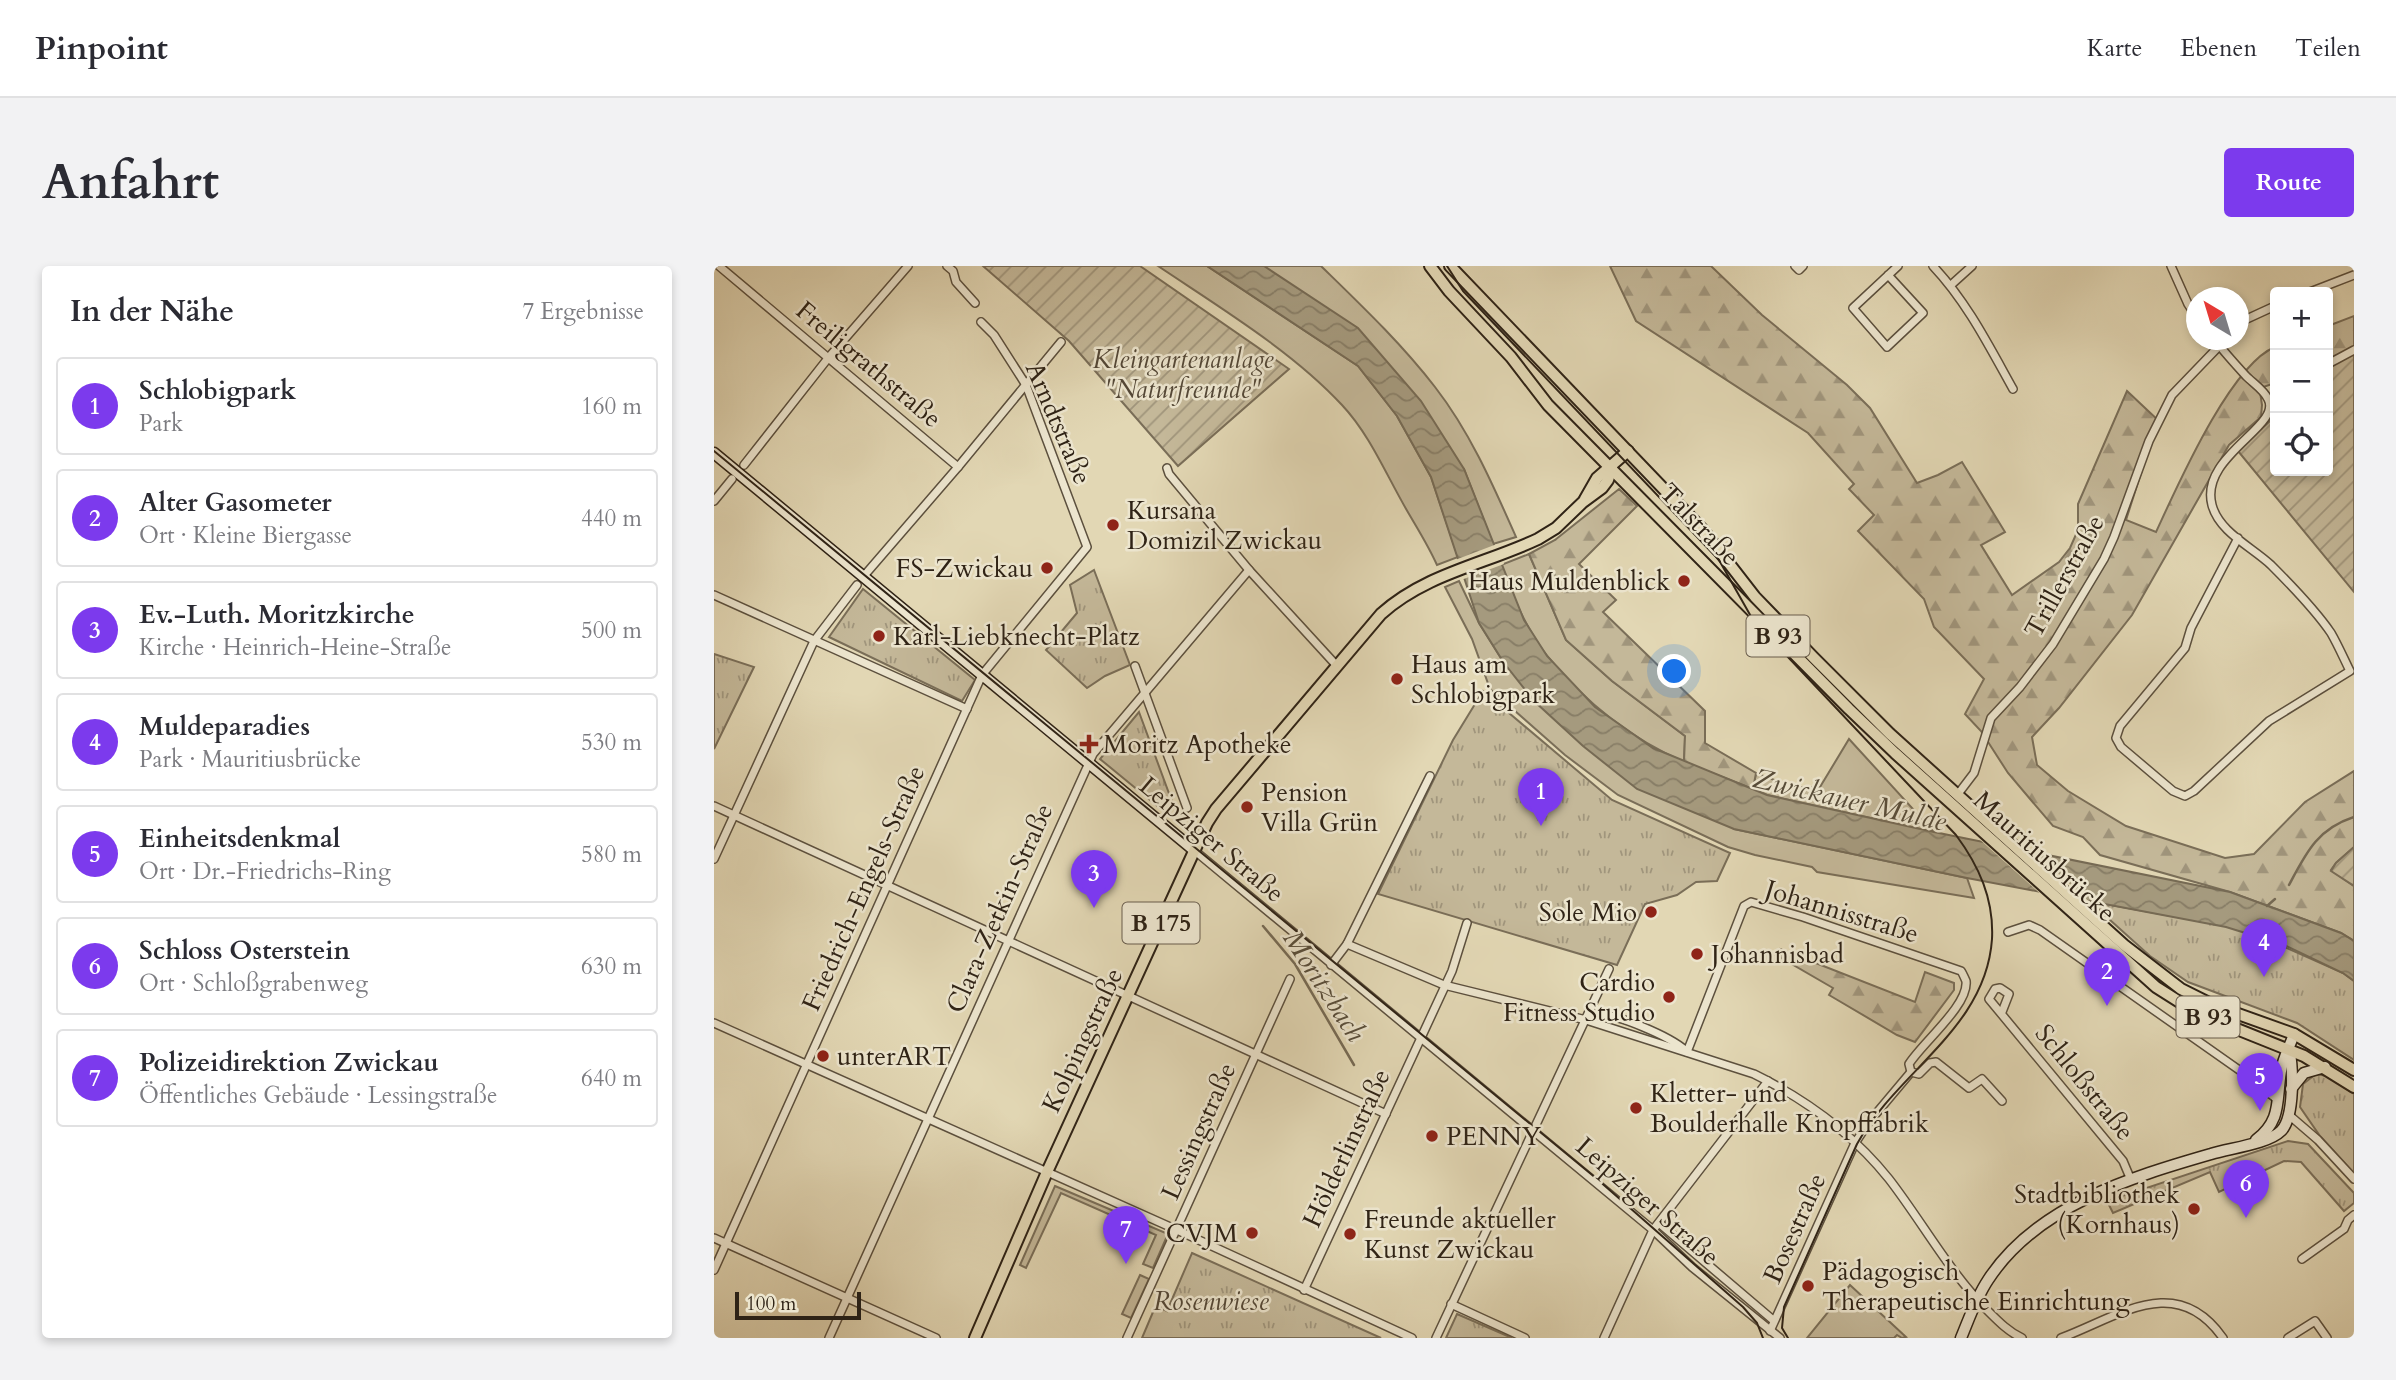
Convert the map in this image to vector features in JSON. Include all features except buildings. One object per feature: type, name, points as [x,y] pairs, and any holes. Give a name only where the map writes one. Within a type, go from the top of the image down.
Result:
[{"type":"main road","name":"Talstraße","points":[[1450,266],[1703,530],[1764,607],[1954,798]]},
{"type":"main road","name":"Talstraße","points":[[1432,268],[1581,440],[1612,467],[1849,709],[1895,753],[1954,798]]},
{"type":"main road","name":"B 175","points":[[1612,467],[1628,451]]},
{"type":"main road","name":"Leipziger Straße","points":[[714,453],[860,581],[982,675],[1195,851]]},
{"type":"main road","name":"Kolpingstraße","points":[[975,1338],[1047,1172],[1216,809],[1393,603],[1418,587],[1525,545],[1556,528],[1605,484],[1612,467]]},
{"type":"main road","name":"Mauritiusbrücke","points":[[1954,798],[1974,810],[2165,979],[2196,998],[2294,1034]]},
{"type":"main road","name":"Mauritiusbrücke","points":[[1954,798],[2156,987],[2197,1013],[2289,1048]]},
{"type":"main road","points":[[2252,1143],[2272,1125],[2281,1068],[2294,1034]]},
{"type":"main road","name":"B 93","points":[[2294,1034],[2354,1070]]},
{"type":"main road","points":[[1961,1338],[1977,1300],[1991,1276],[2032,1232],[2079,1202],[2131,1180],[2276,1135],[2284,1128],[2289,1115],[2291,1090],[2292,1065],[2289,1048]]},
{"type":"main road","name":"B 93","points":[[2289,1048],[2325,1067],[2354,1087]]},
{"type":"main road","points":[[2291,1090],[2304,1073],[2325,1067]]},
{"type":"street","name":"Freiligrathstraße","points":[[719,266],[958,467]]},
{"type":"street","points":[[744,465],[829,357],[908,266]]},
{"type":"street","points":[[947,266],[953,271],[956,282],[975,303]]},
{"type":"street","points":[[1795,266],[1799,270],[1803,266]]},
{"type":"street","points":[[1888,275],[1923,313],[1887,347],[1853,308],[1888,275],[1898,266]]},
{"type":"street","points":[[1933,266],[1968,308],[2014,389]]},
{"type":"street","points":[[1951,285],[1972,266]]},
{"type":"street","points":[[2171,266],[2186,300]]},
{"type":"street","points":[[2323,287],[2354,275]]},
{"type":"street","points":[[2249,318],[2270,308]]},
{"type":"street","name":"Arndtstraße","points":[[981,322],[994,335],[1026,385],[1087,547]]},
{"type":"street","points":[[714,859],[814,641],[860,581],[1061,342]]},
{"type":"street","name":"Trillerstraße","points":[[1954,798],[1975,773],[1990,718],[2020,687],[2053,643],[2104,559],[2115,537],[2149,441],[2172,395],[2213,350]]},
{"type":"street","points":[[2228,350],[2270,395]]},
{"type":"street","points":[[2333,362],[2354,350]]},
{"type":"street","points":[[2238,538],[2191,628],[2185,648],[2120,726],[2116,738],[2121,747],[2173,791],[2185,796],[2194,791],[2269,721],[2350,671],[2330,632],[2270,565],[2219,520],[2212,506],[2210,491],[2215,475],[2231,451],[2267,419],[2270,411]]},
{"type":"street","points":[[1167,468],[1169,474],[1249,570],[1337,666]]},
{"type":"street","points":[[714,500],[732,479]]},
{"type":"street","name":"Friedrich-Engels-Straße","points":[[714,1270],[982,675],[1087,547]]},
{"type":"street","name":"Clara-Zetkin-Straße","points":[[829,1338],[1088,763],[1249,570]]},
{"type":"street","points":[[714,596],[967,709]]},
{"type":"street","points":[[1135,666],[1187,808]]},
{"type":"street","points":[[1331,965],[1347,944],[1430,776]]},
{"type":"street","points":[[714,806],[1386,1114]]},
{"type":"street","name":"Leipziger Straße","points":[[1195,851],[1780,1338]]},
{"type":"street","name":"Johannisstraße","points":[[1687,1052],[1744,906],[1751,902],[1961,971],[1966,982],[1964,995],[1955,1009],[1916,1052],[1909,1064],[1911,1072]]},
{"type":"street","name":"Hölderlinstraße","points":[[1304,1290],[1452,971],[1467,923]]},
{"type":"street","points":[[2008,932],[2029,925],[2040,930],[2278,1100]]},
{"type":"street","points":[[1347,944],[1444,985],[1586,1020],[1768,1081],[1806,1104],[1855,1143],[1888,1179],[1960,1281],[2002,1325],[2022,1338]]},
{"type":"street","points":[[1436,1338],[1609,969]]},
{"type":"street","name":"Lessingstraße","points":[[1127,1338],[1290,979]]},
{"type":"street","name":"Schloßstraße","points":[[2002,1012],[2123,1161],[2131,1180]]},
{"type":"street","points":[[714,1023],[1412,1338]]},
{"type":"street","points":[[1911,1072],[1919,1074],[1930,1063],[1937,1062],[1969,1088],[1982,1079],[2002,1101]]},
{"type":"street","name":"Bosestraße","points":[[1770,1331],[1855,1143],[1911,1072]]},
{"type":"street","points":[[1604,1338],[1653,1230],[1768,1081]]},
{"type":"street","points":[[2289,1115],[2318,1140],[2354,1179]]},
{"type":"street","points":[[2302,1259],[2344,1229],[2354,1215]]},
{"type":"street","name":"Leipziger Straße","points":[[1659,1223],[1773,1320]]},
{"type":"street","points":[[714,1238],[936,1338]]},
{"type":"street","points":[[2061,1338],[2122,1312],[2165,1301],[2201,1315],[2223,1338]]},
{"type":"street","points":[[1451,1304],[1525,1338]]},
{"type":"street","points":[[2288,1338],[2315,1321],[2327,1338]]},
{"type":"green space","name":"Kleingartenanlage \"Naturfreunde\"","points":[[983,266],[1140,266],[1289,369],[1178,466],[1069,341]]},
{"type":"green space","points":[[1158,266],[1207,266],[1358,366],[1397,416],[1431,477],[1458,557],[1437,565],[1362,430],[1322,385],[1278,348]]},
{"type":"green space","points":[[1264,266],[1321,266],[1395,340],[1448,404],[1470,441],[1516,537],[1493,544],[1464,469]]},
{"type":"green space","points":[[1610,266],[1711,266],[1762,315],[1847,385],[1870,408],[1917,483],[1962,462],[2005,532],[1981,545],[2012,595],[2059,562],[2070,548],[2078,530],[2078,504],[2127,391],[2161,423],[2149,448],[2126,520],[2156,532],[2206,429],[2240,377],[2258,358],[2270,350],[2270,385],[2263,387],[2260,392],[2261,417],[2229,445],[2132,615],[2059,708],[2032,737],[2037,765],[2068,791],[2126,826],[2225,858],[2254,854],[2305,802],[2354,771],[2354,847],[2331,870],[2354,886],[2354,941],[2341,933],[2230,892],[2100,855],[2083,837],[2053,826],[2008,773],[1981,731],[1965,714],[1984,679],[1934,627],[1924,599],[1858,531],[1874,515],[1849,489],[1854,484],[1808,433],[1636,321]]},
{"type":"green space","points":[[2354,316],[2354,346],[2333,358],[2333,350],[2333,324]]},
{"type":"green space","points":[[2354,353],[2354,592],[2238,451],[2270,421],[2270,476],[2333,476],[2333,365]]},
{"type":"green space","points":[[1619,489],[1637,506],[1579,564],[1616,600],[1603,612],[1705,711],[1705,743],[1756,773],[1753,789],[1684,762],[1685,736],[1612,681],[1566,640],[1529,554],[1555,540]]},
{"type":"green space","points":[[1529,554],[1566,640],[1612,681],[1685,736],[1684,762],[1627,731],[1610,718],[1577,689],[1540,647],[1521,613],[1501,565]]},
{"type":"green space","points":[[1094,570],[1130,665],[1087,688],[1046,650],[1077,613],[1070,585]]},
{"type":"green space","points":[[1459,581],[1479,623],[1504,663],[1734,829],[1967,878],[1974,898],[1817,872],[1812,867],[1755,855],[1728,847],[1618,795],[1565,755],[1490,689],[1472,639],[1445,587]]},
{"type":"green space","points":[[863,589],[975,680],[962,701],[829,637]]},
{"type":"green space","points":[[714,654],[754,667],[714,749]]},
{"type":"green space","points":[[1483,691],[1612,800],[1730,853],[1717,881],[1696,882],[1677,895],[1645,904],[1617,965],[1378,894],[1453,740]]},
{"type":"green space","points":[[1139,712],[1174,807],[1167,814],[1100,759]]},
{"type":"green space","points":[[1849,739],[1934,832],[1767,795],[1753,789],[1756,773],[1793,787],[1820,787]]},
{"type":"green space","points":[[2354,847],[2354,886],[2331,871]]},
{"type":"green space","points":[[2089,901],[2226,926],[2255,934],[2343,973],[2354,981],[2354,1060],[2297,1023],[2188,982],[2150,956]]},
{"type":"green space","points":[[1780,949],[1915,1002],[1925,972],[1954,983],[1954,990],[1915,1042],[1897,1035],[1829,995],[1833,988],[1776,955]]},
{"type":"green space","points":[[2316,1074],[2327,1076],[2354,1094],[2354,1173],[2320,1136],[2300,1107],[2303,1084]]},
{"type":"green space","points":[[2288,1141],[2308,1144],[2354,1193],[2354,1203],[2344,1211],[2301,1162],[2284,1161],[2219,1192],[2210,1172],[2113,1213],[2107,1201]]},
{"type":"green space","points":[[1055,1186],[1168,1234],[1153,1268],[1143,1264],[1156,1235],[1061,1193],[1026,1268],[1020,1265]]},
{"type":"green space","name":"Rosenwiese","points":[[1192,1253],[1381,1338],[1142,1338],[1156,1305],[1167,1311]]},
{"type":"green space","points":[[1140,1275],[1149,1279],[1131,1318],[1122,1314]]},
{"type":"green space","points":[[1850,1285],[1906,1337],[1807,1338]]},
{"type":"green space","points":[[1457,1314],[1512,1338],[1446,1338]]},
{"type":"water","points":[[1207,266],[1264,266],[1358,328],[1421,401],[1464,469],[1524,620],[1547,656],[1595,707],[1653,748],[1767,795],[2230,892],[2341,933],[2354,941],[2354,981],[2284,945],[2226,927],[1967,878],[1734,829],[1637,789],[1583,746],[1534,701],[1504,663],[1479,623],[1431,477],[1397,416],[1358,366]]},
{"type":"pier","points":[[1497,544],[1504,564],[1461,580],[1455,560]]},
{"type":"pier","points":[[1978,838],[2030,848],[2094,906],[2044,897]]},
{"type":"waterway","points":[[2289,885],[2314,843],[2331,828],[2354,817]]},
{"type":"waterway","points":[[2267,906],[2275,899]]},
{"type":"waterway","name":"Moritzbach","points":[[1263,926],[1295,964],[1354,1065]]},
{"type":"tram line","points":[[1447,266],[1463,291],[1719,560],[1753,620],[1956,835],[1972,859],[1988,897],[1992,939],[1986,971],[1974,999],[1937,1048],[1874,1118],[1857,1144],[1784,1307],[1782,1328],[1788,1338]]},
{"type":"tram line","points":[[714,451],[1597,1179],[1743,1307],[1757,1323],[1763,1338]]},
{"type":"place","name":"Kursana Domizil Zwickau","points":[[1113,525]]},
{"type":"place","name":"FS-Zwickau","points":[[1047,568]]},
{"type":"place","name":"Haus Muldenblick","points":[[1684,581]]},
{"type":"place","name":"Karl-Liebknecht-Platz","points":[[879,636]]},
{"type":"place","name":"Haus am Schlobigpark","points":[[1397,679]]},
{"type":"place","name":"Moritz Apotheke","points":[[1089,744]]},
{"type":"place","name":"Pension Villa Grün","points":[[1247,807]]},
{"type":"place","name":"Schlobigpark","points":[[1541,826]]},
{"type":"place","name":"Ev.-Luth. Moritzkirche","points":[[1094,908]]},
{"type":"place","name":"Sole Mio","points":[[1651,912]]},
{"type":"place","name":"Johannisbad","points":[[1697,954]]},
{"type":"place","name":"Muldeparadies","points":[[2264,977]]},
{"type":"place","name":"Cardio Fitness Studio","points":[[1669,997]]},
{"type":"place","name":"Alter Gasometer","points":[[2107,1006]]},
{"type":"place","name":"unterART","points":[[823,1056]]},
{"type":"place","name":"Kletter- und Boulderhalle Knopffabrik","points":[[1636,1108]]},
{"type":"place","name":"Einheitsdenkmal","points":[[2260,1111]]},
{"type":"place","name":"PENNY","points":[[1432,1136]]},
{"type":"place","name":"Stadtbibliothek (Kornhaus)","points":[[2194,1209]]},
{"type":"place","name":"Schloss Osterstein","points":[[2246,1218]]},
{"type":"place","name":"CVJM","points":[[1252,1233]]},
{"type":"place","name":"Freunde aktueller Kunst Zwickau","points":[[1350,1234]]},
{"type":"place","name":"Polizeidirektion Zwickau","points":[[1126,1264]]},
{"type":"place","name":"Pädagogisch Therapeutische Einrichtung","points":[[1808,1286]]},
{"type":"water label","name":"Zwickauer Mulde","points":[[1850,799]]}]
